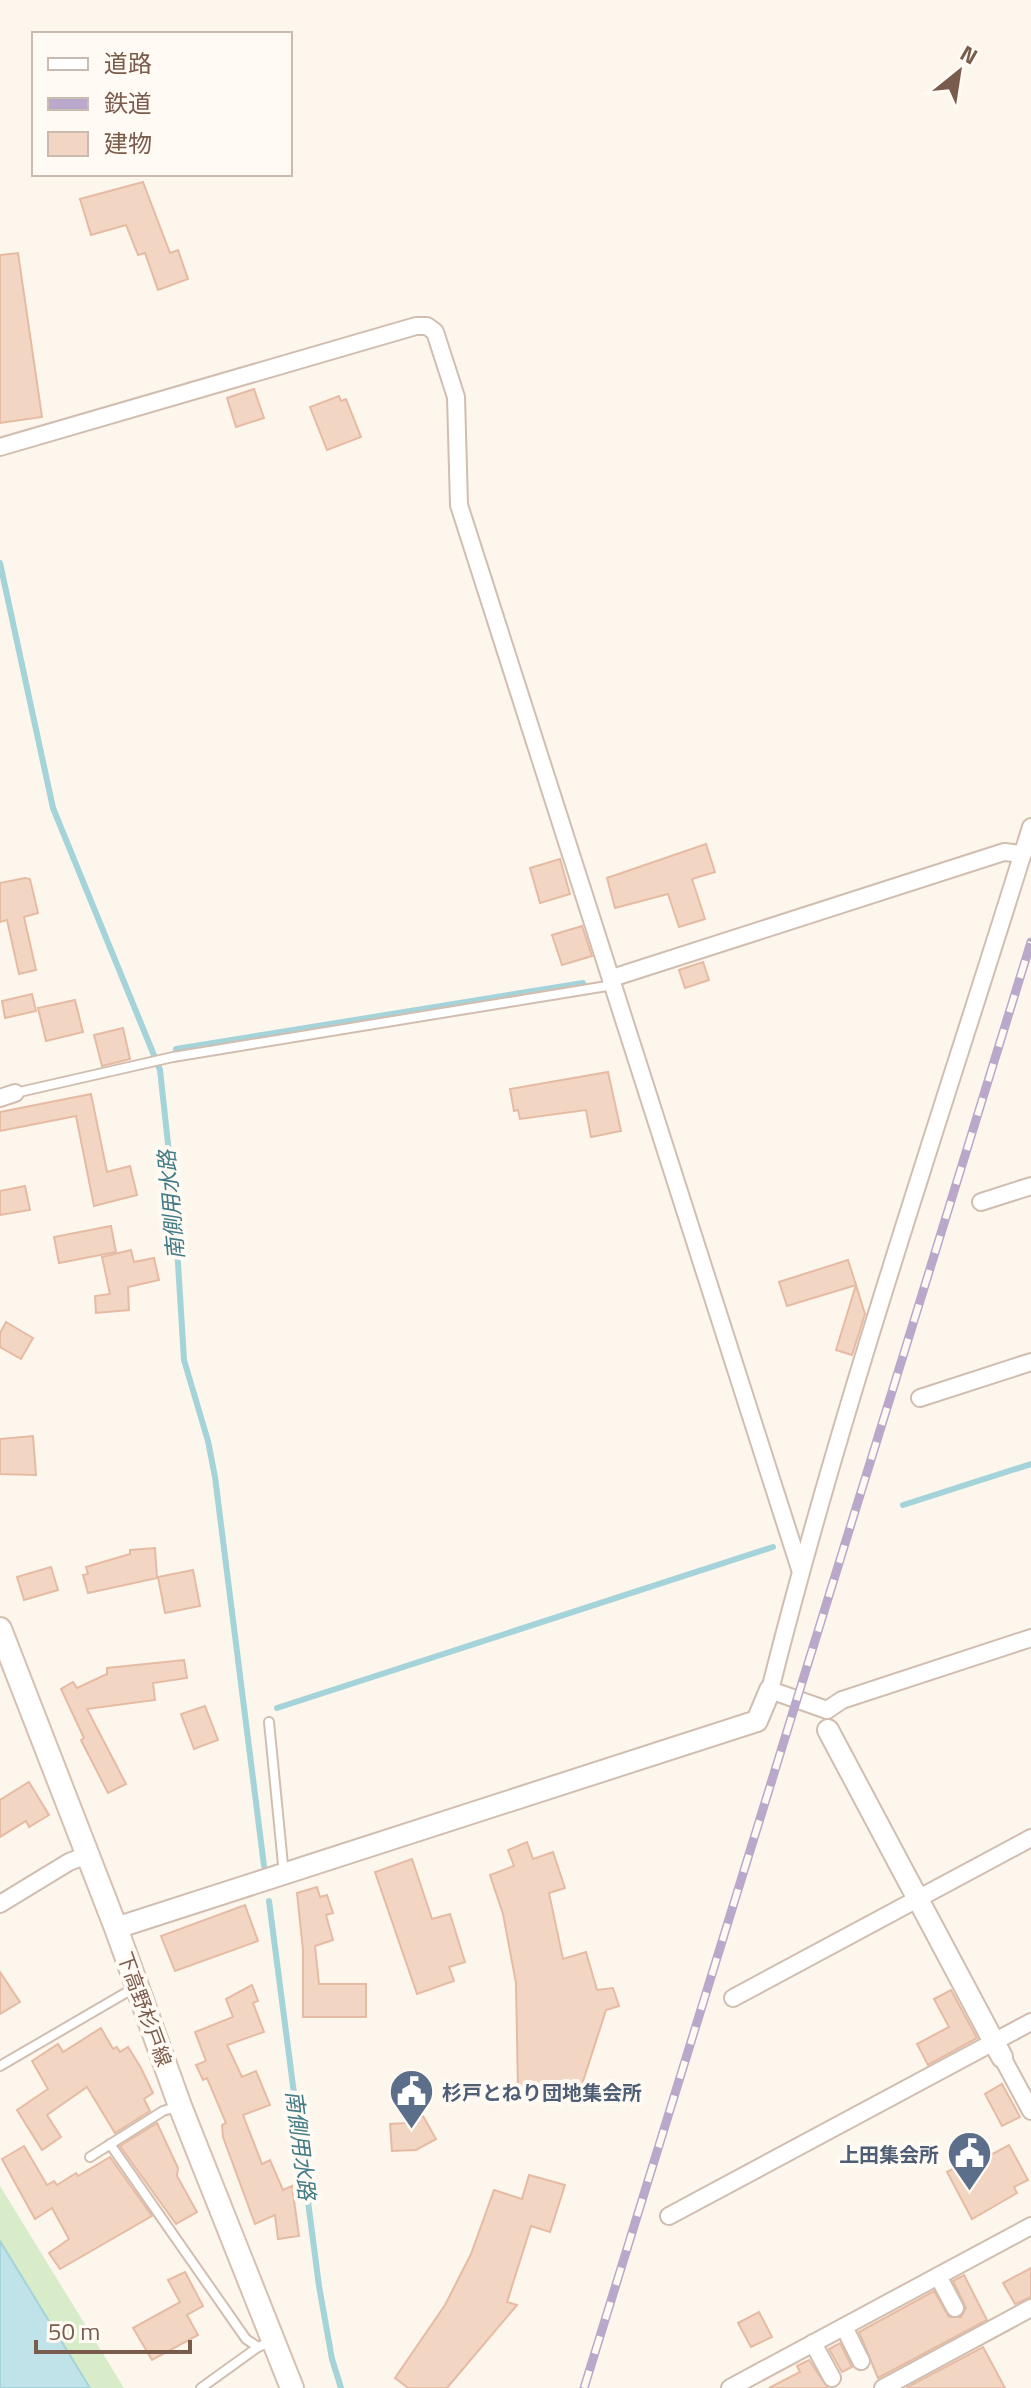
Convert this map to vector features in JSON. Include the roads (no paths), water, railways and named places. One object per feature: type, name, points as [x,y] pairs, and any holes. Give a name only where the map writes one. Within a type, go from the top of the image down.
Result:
[{"type":"main road","name":"下高野杉戸線","points":[[0,1629],[116,1928],[265,2344],[292,2388]]},
{"type":"street","points":[[0,447],[416,326],[427,326],[435,332],[456,397],[459,505],[800,1569]]},
{"type":"street","points":[[116,1928],[757,1721],[770,1690],[800,1569],[903,1229],[1031,827]]},
{"type":"street","points":[[612,981],[1004,852],[1023,854]]},
{"type":"street","points":[[981,1202],[1031,1186]]},
{"type":"street","points":[[920,1398],[1031,1362]]},
{"type":"street","points":[[828,1720],[842,1700],[1031,1638]]},
{"type":"street","points":[[770,1690],[828,1720],[917,1899],[1031,2111]]},
{"type":"street","points":[[733,1998],[1031,1838]]},
{"type":"street","points":[[0,1904],[69,1862],[87,1855]]},
{"type":"street","points":[[669,2216],[998,2049],[1031,2022]]},
{"type":"street","points":[[730,2388],[1031,2226]]},
{"type":"street","points":[[938,2276],[955,2308]]},
{"type":"street","points":[[883,2388],[1031,2308]]},
{"type":"street","points":[[844,2327],[861,2361]]},
{"type":"street","points":[[813,2343],[832,2378]]},
{"type":"lane","points":[[7,1096],[165,1059],[612,981]]},
{"type":"lane","points":[[269,1722],[284,1875]]},
{"type":"lane","points":[[0,2066],[136,1988]]},
{"type":"lane","points":[[90,2157],[163,2111],[180,2106]]},
{"type":"lane","points":[[110,2144],[246,2339],[265,2344]]},
{"type":"lane","points":[[201,2388],[265,2344]]},
{"type":"water","points":[[0,2241],[90,2388],[0,2388]]},
{"type":"waterway","name":"南側用水路","points":[[0,563],[53,808],[160,1070],[174,1199],[184,1360],[208,1441],[215,1477],[264,1866]]},
{"type":"waterway","points":[[176,1049],[583,983]]},
{"type":"waterway","points":[[903,1505],[1031,1464]]},
{"type":"waterway","points":[[277,1708],[773,1547]]},
{"type":"waterway","name":"南側用水路","points":[[269,1901],[319,2286],[332,2359],[341,2388]]},
{"type":"railway","points":[[584,2388],[1031,942]]},
{"type":"place","name":"杉戸とねり団地集会所","points":[[411,2131]]},
{"type":"place","name":"上田集会所","points":[[970,2193]]}]
